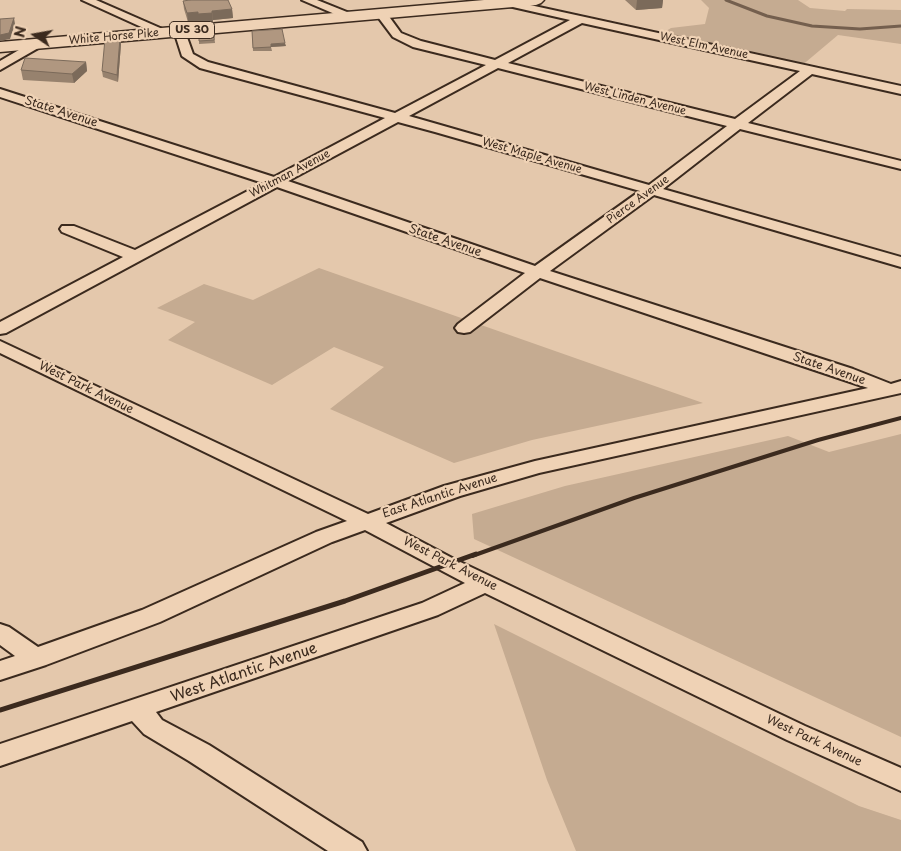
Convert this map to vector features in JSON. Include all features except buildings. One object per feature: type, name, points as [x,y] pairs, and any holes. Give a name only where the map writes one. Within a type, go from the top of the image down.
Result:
[{"type":"highway","name":"US 30","points":[[348,16],[453,3],[508,3],[536,0]]},
{"type":"highway","name":"White Horse Pike","points":[[0,47],[348,16]]},
{"type":"street","points":[[87,0],[163,33]]},
{"type":"street","points":[[307,0],[348,16]]},
{"type":"street","name":"West Elm Avenue","points":[[508,3],[901,90]]},
{"type":"street","name":"West Linden Avenue","points":[[381,13],[398,35],[409,41],[901,165]]},
{"type":"street","name":"Whitman Avenue","points":[[0,329],[581,18]]},
{"type":"street","name":"West Maple Avenue","points":[[180,31],[188,56],[195,61],[901,262]]},
{"type":"street","points":[[0,66],[36,44]]},
{"type":"street","name":"Pierce Avenue","points":[[464,328],[537,272],[652,190],[811,69]]},
{"type":"street","name":"State Avenue","points":[[0,93],[274,182],[537,272],[895,388]]},
{"type":"street","points":[[68,228],[135,256]]},
{"type":"street","name":"West Park Avenue","points":[[0,346],[210,448],[365,520],[486,583],[796,733],[901,780]]},
{"type":"street","name":"East Atlantic Avenue","points":[[0,671],[151,616],[324,536],[452,491],[535,467],[895,388]]},
{"type":"street","name":"West Atlantic Avenue","points":[[0,756],[430,609],[486,583]]},
{"type":"street","points":[[0,633],[37,659]]},
{"type":"street","points":[[138,710],[153,727],[352,851]]},
{"type":"shaded area","points":[[701,0],[798,0],[810,8],[845,11],[847,9],[901,10],[901,44],[838,35],[800,67],[658,36],[671,28],[705,24],[709,8]]},
{"type":"shaded area","points":[[319,268],[703,403],[532,440],[454,463],[330,409],[384,367],[334,347],[272,385],[168,340],[195,322],[157,308],[204,284],[253,300]]},
{"type":"shaded area","points":[[901,434],[901,737],[474,539],[472,514],[565,486],[788,436],[829,452]]},
{"type":"shaded area","points":[[494,624],[859,806],[901,820],[901,851],[576,851],[547,780]]},
{"type":"waterway","points":[[726,0],[767,16],[812,26],[860,29],[901,26]]},
{"type":"railway","points":[[472,556],[634,498],[818,440],[901,418]]},
{"type":"railway","points":[[0,710],[345,601],[476,554]]}]
